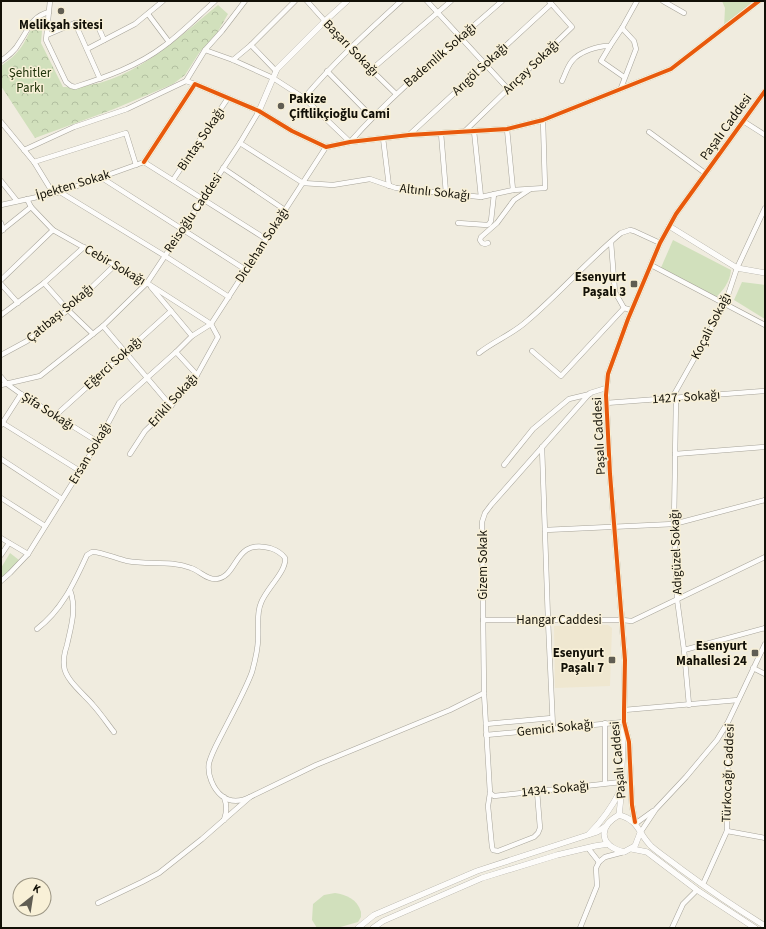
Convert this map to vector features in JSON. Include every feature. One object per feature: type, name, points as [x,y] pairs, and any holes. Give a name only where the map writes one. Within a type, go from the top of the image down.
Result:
[{"type":"street","points":[[50,1],[46,40],[66,82],[68,85],[75,87],[100,79],[136,64],[169,42],[215,1]]},
{"type":"street","points":[[87,49],[135,24],[164,1]]},
{"type":"street","points":[[24,150],[74,127],[127,109],[186,81],[205,50],[245,1]]},
{"type":"street","points":[[233,60],[251,45],[295,1]]},
{"type":"street","name":"Başarı Sokağı","points":[[307,1],[349,48],[396,94]]},
{"type":"street","name":"Reisoğlu Caddesi","points":[[1,385],[40,376],[103,326],[147,283],[240,143],[259,111],[276,71],[325,21],[347,1]]},
{"type":"street","points":[[304,98],[349,48],[401,1]]},
{"type":"street","points":[[427,1],[508,89]]},
{"type":"street","points":[[372,69],[450,1]]},
{"type":"street","name":"Bademlik Sokağı","points":[[350,142],[372,117],[396,94],[502,1]]},
{"type":"street","points":[[624,77],[601,61],[637,1]]},
{"type":"street","points":[[663,1],[684,13]]},
{"type":"street","points":[[186,81],[259,111],[292,131],[326,148],[350,142],[409,135],[506,129],[543,120],[671,69],[759,1]]},
{"type":"street","name":"Arıgöl Sokağı","points":[[409,135],[550,2]]},
{"type":"street","name":"Arıçay Sokağı","points":[[465,131],[572,27],[550,2]]},
{"type":"street","points":[[1,61],[19,44],[27,30],[38,17],[49,12]]},
{"type":"street","points":[[148,14],[169,42]]},
{"type":"street","points":[[47,35],[76,23],[97,24],[104,40]]},
{"type":"street","points":[[76,23],[100,79]]},
{"type":"street","points":[[621,88],[624,77],[636,52],[634,41],[622,28]]},
{"type":"street","points":[[251,45],[276,71]]},
{"type":"street","points":[[562,81],[569,65],[576,57],[597,47],[610,46]]},
{"type":"street","points":[[205,50],[233,60],[273,78],[304,98],[350,142]]},
{"type":"street","points":[[327,71],[372,117]]},
{"type":"street","points":[[195,84],[144,162],[266,239]]},
{"type":"street","name":"Paşalı Caddesi","points":[[635,823],[632,805],[629,742],[624,722],[625,660],[610,474],[606,403],[608,374],[631,310],[669,226],[705,173],[765,91]]},
{"type":"street","name":"Bintaş Sokağı","points":[[173,180],[228,98]]},
{"type":"street","name":"Altınlı Sokağı","points":[[303,183],[333,185],[370,179],[396,188],[481,197],[513,190],[545,188],[543,120]]},
{"type":"street","points":[[743,121],[765,135]]},
{"type":"street","points":[[1,122],[34,162],[53,194]]},
{"type":"street","points":[[506,129],[513,190]]},
{"type":"street","points":[[474,131],[481,197]]},
{"type":"street","points":[[649,132],[705,173]]},
{"type":"street","points":[[34,162],[126,133],[136,165]]},
{"type":"street","points":[[440,133],[446,193]]},
{"type":"street","points":[[383,138],[389,186]]},
{"type":"street","points":[[240,143],[303,183]]},
{"type":"street","name":"Diclehan Sokağı","points":[[192,336],[211,324],[326,148]]},
{"type":"street","name":"İpekten Sokak","points":[[1,205],[60,192],[144,162]]},
{"type":"street","points":[[223,168],[285,210]]},
{"type":"street","points":[[102,178],[246,270]]},
{"type":"street","points":[[1,181],[17,201]]},
{"type":"street","points":[[488,243],[482,243],[480,240],[481,237],[497,223],[514,200],[530,189]]},
{"type":"street","points":[[60,192],[165,256],[228,297]]},
{"type":"street","points":[[458,223],[489,224],[491,221],[494,194]]},
{"type":"street","name":"Cebir Sokağı","points":[[27,199],[31,207],[53,230],[147,283],[211,324]]},
{"type":"street","points":[[2,231],[31,207]]},
{"type":"street","name":"Koçali Sokağı","points":[[674,398],[725,304],[738,268],[765,208]]},
{"type":"street","points":[[1,223],[2,231]]},
{"type":"street","points":[[669,226],[738,268],[765,273]]},
{"type":"street","points":[[1,280],[53,230]]},
{"type":"street","points":[[479,353],[526,322],[621,233],[630,230],[634,231],[660,243]]},
{"type":"street","points":[[611,242],[615,292],[624,308],[631,310]]},
{"type":"street","points":[[1,315],[44,283],[84,247]]},
{"type":"street","points":[[651,264],[765,325]]},
{"type":"street","name":"Çatıbaşı Sokağı","points":[[1,354],[28,341],[68,310],[115,265]]},
{"type":"street","points":[[44,283],[68,310],[93,334]]},
{"type":"street","points":[[147,283],[192,336]]},
{"type":"street","points":[[1,284],[18,303]]},
{"type":"street","points":[[532,351],[561,376],[624,308]]},
{"type":"street","name":"Eğerci Sokağı","points":[[56,415],[171,311]]},
{"type":"street","name":"Erikli Sokağı","points":[[130,454],[145,431],[171,406],[197,375],[218,337],[211,324]]},
{"type":"street","points":[[103,326],[171,406]]},
{"type":"street","name":"Ersan Sokağı","points":[[1,581],[28,554],[98,442],[119,403],[192,336]]},
{"type":"street","points":[[176,352],[197,375]]},
{"type":"street","name":"Şifa Sokağı","points":[[1,377],[7,384],[21,394],[98,442]]},
{"type":"street","points":[[504,464],[533,429],[569,399],[606,388]]},
{"type":"street","name":"1427. Sokağı","points":[[606,403],[765,391]]},
{"type":"street","name":"Gizem Sokak","points":[[537,791],[540,828],[538,833],[534,837],[498,851],[493,850],[488,806],[490,793],[484,693],[482,522],[485,513],[590,393]]},
{"type":"street","points":[[21,394],[2,423],[80,471]]},
{"type":"street","name":"Adıgüzel Sokağı","points":[[674,398],[674,524],[677,599],[684,650],[689,705]]},
{"type":"street","points":[[542,447],[553,728]]},
{"type":"street","points":[[675,454],[765,447]]},
{"type":"street","points":[[1,459],[62,499]]},
{"type":"street","points":[[1,498],[45,526]]},
{"type":"street","points":[[545,530],[674,524],[765,500]]},
{"type":"street","points":[[1,538],[28,554]]},
{"type":"street","points":[[1,556],[9,542]]},
{"type":"street","points":[[37,629],[50,617],[70,590],[87,555],[92,552],[104,554],[116,559],[136,562],[178,564],[192,568],[213,579],[222,577],[228,572],[243,552],[253,546],[271,548],[283,554],[285,561],[284,566],[261,603],[258,618],[256,658],[251,673],[215,748],[209,764],[209,774],[217,791],[224,797],[235,801],[243,801],[316,765],[443,713],[484,693]]},
{"type":"street","name":"Hangar Caddesi","points":[[483,620],[632,621],[765,557]]},
{"type":"street","points":[[70,590],[74,608],[64,653],[64,666],[66,674],[114,732]]},
{"type":"street","points":[[684,650],[765,628]]},
{"type":"street","name":"Türkocağı Caddesi","points":[[703,883],[727,831],[728,722],[765,644]]},
{"type":"street","points":[[753,668],[765,674]]},
{"type":"street","points":[[624,710],[738,700]]},
{"type":"street","points":[[486,724],[552,718]]},
{"type":"street","points":[[619,815],[624,722]]},
{"type":"street","name":"Gemici Sokağı","points":[[486,735],[624,722]]},
{"type":"street","points":[[632,849],[638,841],[640,833],[656,809],[686,777],[717,740],[728,722]]},
{"type":"street","points":[[605,723],[605,783]]},
{"type":"street","name":"1434. Sokağı","points":[[490,793],[494,796],[605,783],[621,785]]},
{"type":"street","points":[[588,835],[603,820],[615,802],[621,785]]},
{"type":"street","points":[[224,797],[226,805],[224,820]]},
{"type":"street","points":[[98,904],[159,873],[250,797]]},
{"type":"street","points":[[635,823],[656,809]]},
{"type":"street","points":[[358,928],[374,915],[476,871],[597,832],[619,815],[628,818],[635,823],[640,833],[651,846],[765,925]]},
{"type":"street","points":[[606,826],[604,835],[608,844],[615,850],[624,852]]},
{"type":"street","points":[[727,831],[765,838]]},
{"type":"street","points":[[373,928],[383,921],[482,878],[557,855],[608,844]]},
{"type":"street","points":[[588,848],[599,862]]},
{"type":"street","points":[[580,928],[597,886],[596,868],[599,862],[605,857],[632,849],[647,852],[697,890],[754,928]]},
{"type":"street","points":[[672,928],[683,904],[697,890]]},
{"type":"shaded area","points":[[608,625],[612,628],[610,686],[555,688],[554,626]]},
{"type":"green space","points":[[722,1],[753,1],[724,27],[725,8]]},
{"type":"green space","name":"Şehitler Parkı","points":[[218,5],[228,14],[217,33],[199,53],[185,75],[173,84],[114,109],[35,138],[1,86],[1,66],[17,52],[33,27],[43,18],[41,43],[63,87],[86,86],[107,81],[147,61],[184,34]]},
{"type":"green space","points":[[673,240],[731,270],[726,286],[714,299],[660,270]]},
{"type":"green space","points":[[742,282],[765,285],[765,319],[734,300]]},
{"type":"green space","points":[[10,553],[19,560],[19,563],[1,582],[1,568]]},
{"type":"green space","points":[[335,893],[351,898],[357,904],[361,912],[361,917],[358,922],[337,928],[317,928],[312,920],[313,904],[324,895]]},
{"type":"cycle path","points":[[144,162],[195,84],[259,111],[292,131],[326,147],[350,142],[409,135],[507,129],[543,120],[671,69],[759,1]]},
{"type":"cycle path","points":[[635,822],[632,805],[629,742],[624,722],[625,660],[610,474],[606,395],[608,374],[628,319],[660,243],[676,214],[765,91]]},
{"type":"place","name":"Melikşah sitesi","points":[[61,11]]},
{"type":"place","name":"Pakize Çiftlikçioğlu Cami","points":[[281,106]]},
{"type":"place","name":"Esenyurt Paşalı 3","points":[[634,284]]},
{"type":"place","name":"Esenyurt Mahallesi 24","points":[[755,653]]},
{"type":"place","name":"Esenyurt Paşalı 7","points":[[612,660]]}]
